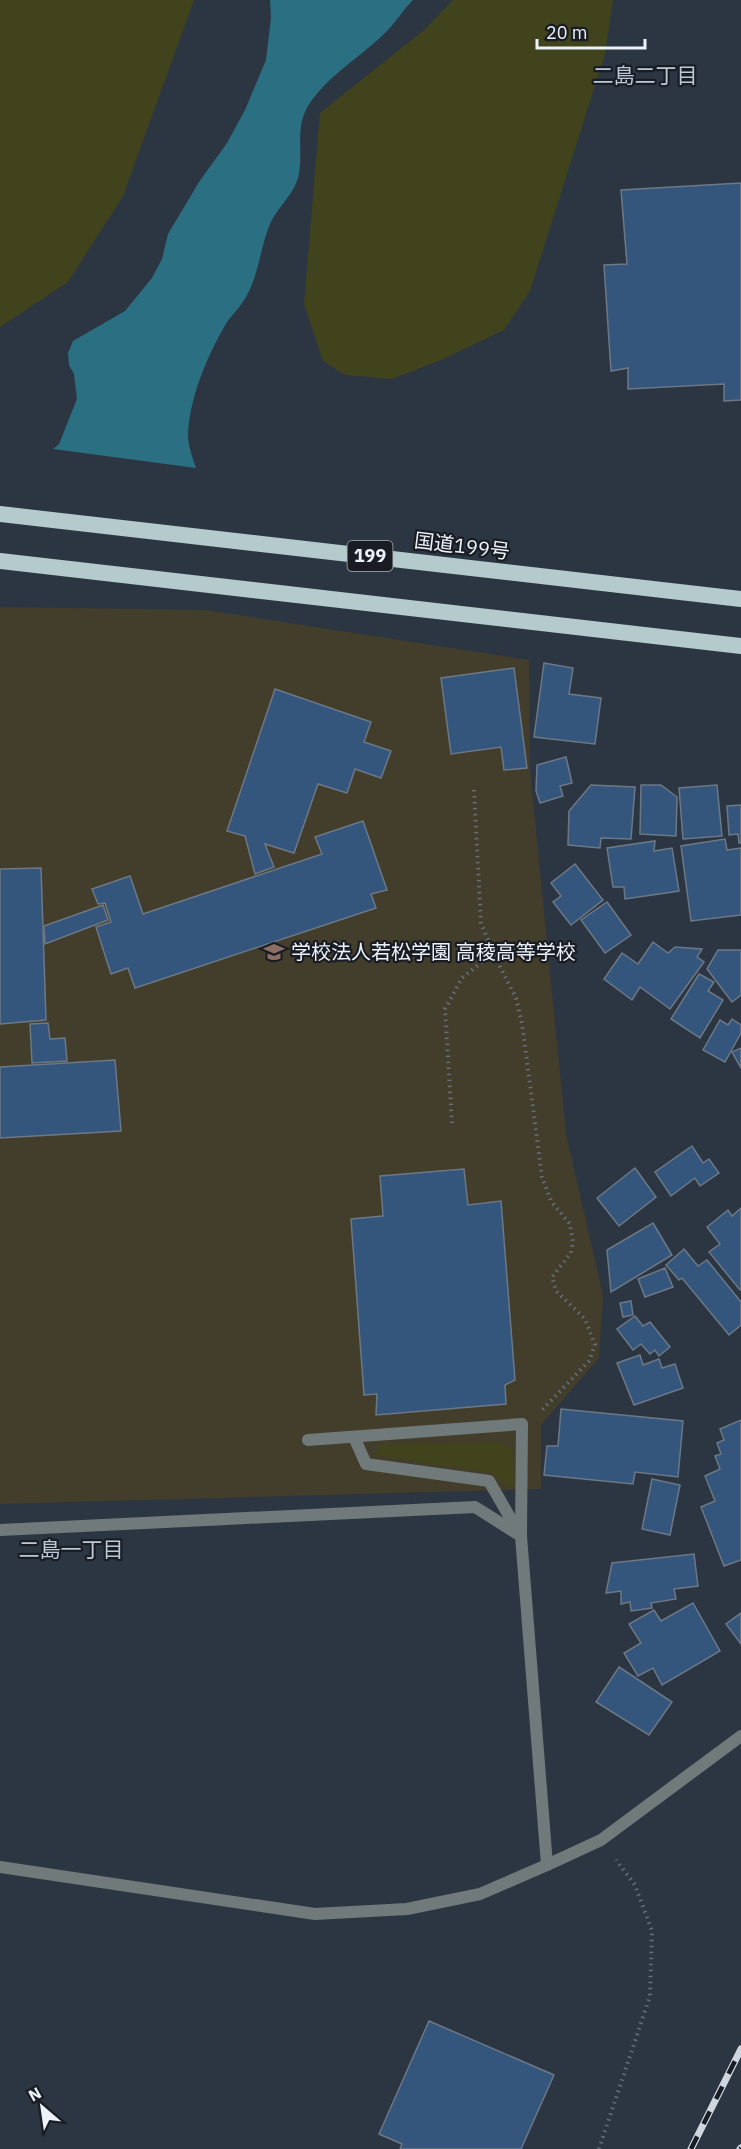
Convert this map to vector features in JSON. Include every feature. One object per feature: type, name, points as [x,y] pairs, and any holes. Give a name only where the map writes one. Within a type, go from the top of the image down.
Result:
[{"type":"highway","name":"国道199号","points":[[0,513],[741,599]]},
{"type":"highway","points":[[0,561],[741,646]]},
{"type":"street","points":[[309,1440],[522,1424],[521,1536],[547,1865]]},
{"type":"street","points":[[354,1437],[366,1464],[489,1481],[521,1536]]},
{"type":"street","points":[[0,1530],[475,1507],[521,1536]]},
{"type":"street","points":[[0,1867],[315,1914],[407,1909],[480,1894],[601,1840],[741,1736]]},
{"type":"path","points":[[474,790],[481,923],[493,953],[516,998],[522,1023],[542,1177],[550,1201],[570,1224],[573,1242],[571,1253],[552,1277],[556,1291],[585,1319],[595,1345],[589,1361],[543,1410],[522,1424]]},
{"type":"path","points":[[452,1123],[446,1009],[462,978],[493,953]]},
{"type":"path","points":[[599,2149],[650,1996],[652,1931],[634,1885],[601,1840]]},
{"type":"shaded area","name":"学校法人若松学園 高稜高等学校","points":[[0,607],[206,610],[529,660],[530,770],[566,1134],[603,1295],[599,1358],[541,1425],[541,1489],[0,1504]]},
{"type":"green space","points":[[0,0],[194,0],[123,196],[68,282],[0,327]]},
{"type":"green space","points":[[453,0],[613,0],[605,54],[530,291],[504,330],[441,360],[392,379],[345,375],[323,361],[304,304],[320,113],[424,30]]},
{"type":"green space","points":[[500,1442],[512,1450],[515,1486],[507,1487],[491,1473],[375,1455],[379,1445]]},
{"type":"water","points":[[270,0],[413,0],[387,31],[325,85],[304,114],[300,131],[300,164],[297,180],[270,224],[250,288],[220,335],[195,393],[188,438],[196,468],[53,449],[59,444],[77,399],[74,374],[69,365],[68,353],[73,341],[125,311],[152,278],[162,259],[168,234],[199,182],[227,143],[245,110],[266,60],[271,18]]},
{"type":"building","points":[[741,183],[741,400],[724,401],[724,384],[628,389],[628,368],[611,371],[604,265],[627,264],[621,190]]},
{"type":"building","points":[[544,663],[573,668],[569,694],[601,698],[595,744],[534,737]]},
{"type":"building","points":[[514,668],[527,768],[504,770],[501,747],[451,754],[441,678]]},
{"type":"building","points":[[275,689],[371,722],[364,742],[391,751],[381,778],[355,769],[347,793],[318,784],[294,853],[265,844],[274,867],[255,874],[245,836],[227,831]]},
{"type":"building","points":[[566,757],[572,783],[560,786],[563,796],[540,803],[536,791],[537,765]]},
{"type":"building","points":[[591,785],[635,787],[631,839],[601,838],[600,848],[568,845],[569,811]]},
{"type":"building","points":[[641,785],[661,785],[677,797],[676,836],[640,834]]},
{"type":"building","points":[[717,785],[722,836],[683,839],[679,788]]},
{"type":"building","points":[[741,805],[741,843],[739,843],[738,834],[729,835],[727,806]]},
{"type":"building","points":[[363,821],[387,890],[371,894],[376,908],[135,988],[128,968],[111,974],[96,927],[111,922],[105,903],[98,904],[92,889],[130,876],[143,914],[322,854],[315,837]]},
{"type":"building","points":[[725,839],[727,850],[741,848],[741,915],[691,921],[681,846]]},
{"type":"building","points":[[655,841],[654,851],[672,848],[679,891],[625,899],[624,887],[613,887],[607,848]]},
{"type":"building","points":[[575,864],[603,900],[571,925],[553,902],[561,896],[551,883]]},
{"type":"building","points":[[41,868],[46,1020],[0,1024],[0,869]]},
{"type":"building","points":[[607,902],[631,935],[605,953],[581,920]]},
{"type":"building","points":[[103,905],[108,920],[45,944],[44,926]]},
{"type":"building","points":[[653,942],[668,953],[675,947],[702,949],[697,957],[704,962],[670,1009],[640,987],[632,1000],[604,979],[622,953],[638,964]]},
{"type":"building","points":[[718,950],[741,950],[741,995],[732,1002],[707,969]]},
{"type":"building","points":[[699,974],[714,982],[708,991],[723,1000],[700,1038],[671,1019]]},
{"type":"building","points":[[732,1019],[741,1025],[741,1033],[725,1062],[703,1050],[720,1020],[728,1025]]},
{"type":"building","points":[[48,1023],[50,1039],[65,1038],[67,1061],[32,1063],[30,1024]]},
{"type":"building","points":[[741,1048],[741,1068],[732,1052]]},
{"type":"building","points":[[115,1060],[121,1131],[0,1138],[0,1067]]},
{"type":"building","points":[[692,1146],[703,1163],[709,1159],[719,1173],[700,1186],[695,1178],[671,1196],[655,1172]]},
{"type":"building","points":[[635,1168],[656,1197],[619,1226],[597,1198]]},
{"type":"building","points":[[464,1169],[468,1205],[501,1201],[515,1380],[505,1385],[506,1404],[376,1415],[377,1394],[364,1395],[351,1219],[383,1216],[380,1176]]},
{"type":"building","points":[[741,1208],[740,1290],[709,1252],[720,1244],[707,1227],[728,1210],[732,1216]]},
{"type":"building","points":[[653,1223],[672,1255],[611,1292],[607,1250]]},
{"type":"building","points":[[684,1249],[698,1266],[707,1260],[741,1302],[741,1325],[729,1335],[682,1278],[679,1280],[666,1265]]},
{"type":"building","points":[[665,1268],[673,1287],[645,1297],[638,1279]]},
{"type":"building","points":[[631,1301],[633,1315],[623,1317],[620,1303]]},
{"type":"building","points":[[635,1316],[643,1326],[650,1322],[670,1347],[659,1356],[655,1350],[650,1354],[641,1344],[633,1350],[617,1329]]},
{"type":"building","points":[[640,1355],[643,1365],[659,1359],[662,1368],[675,1364],[683,1388],[634,1405],[617,1363]]},
{"type":"building","points":[[561,1409],[683,1421],[678,1477],[635,1472],[633,1484],[544,1475],[547,1446],[558,1446]]},
{"type":"building","points":[[741,1420],[741,1560],[724,1566],[701,1507],[715,1501],[705,1476],[720,1469],[715,1456],[721,1454],[717,1443],[724,1440],[720,1429]]},
{"type":"building","points":[[652,1479],[680,1485],[670,1535],[642,1529]]},
{"type":"building","points":[[694,1554],[698,1586],[674,1589],[676,1599],[651,1603],[652,1608],[631,1611],[630,1602],[621,1604],[621,1591],[606,1593],[612,1563]]},
{"type":"building","points":[[693,1603],[720,1651],[662,1685],[653,1668],[638,1676],[624,1653],[641,1643],[629,1624],[654,1610],[661,1621]]},
{"type":"building","points":[[741,1613],[741,1644],[726,1624]]},
{"type":"building","points":[[619,1667],[672,1702],[649,1735],[596,1702]]},
{"type":"building","points":[[429,2021],[554,2075],[521,2149],[400,2149],[402,2144],[379,2134]]},
{"type":"railway","points":[[691,2149],[741,2049]]},
{"type":"place","name":"学校法人若松学園 高稜高等学校","points":[[274,952]]},
{"type":"district","name":"二島二丁目","points":[[645,76]]},
{"type":"district","name":"二島一丁目","points":[[71,1550]]}]
